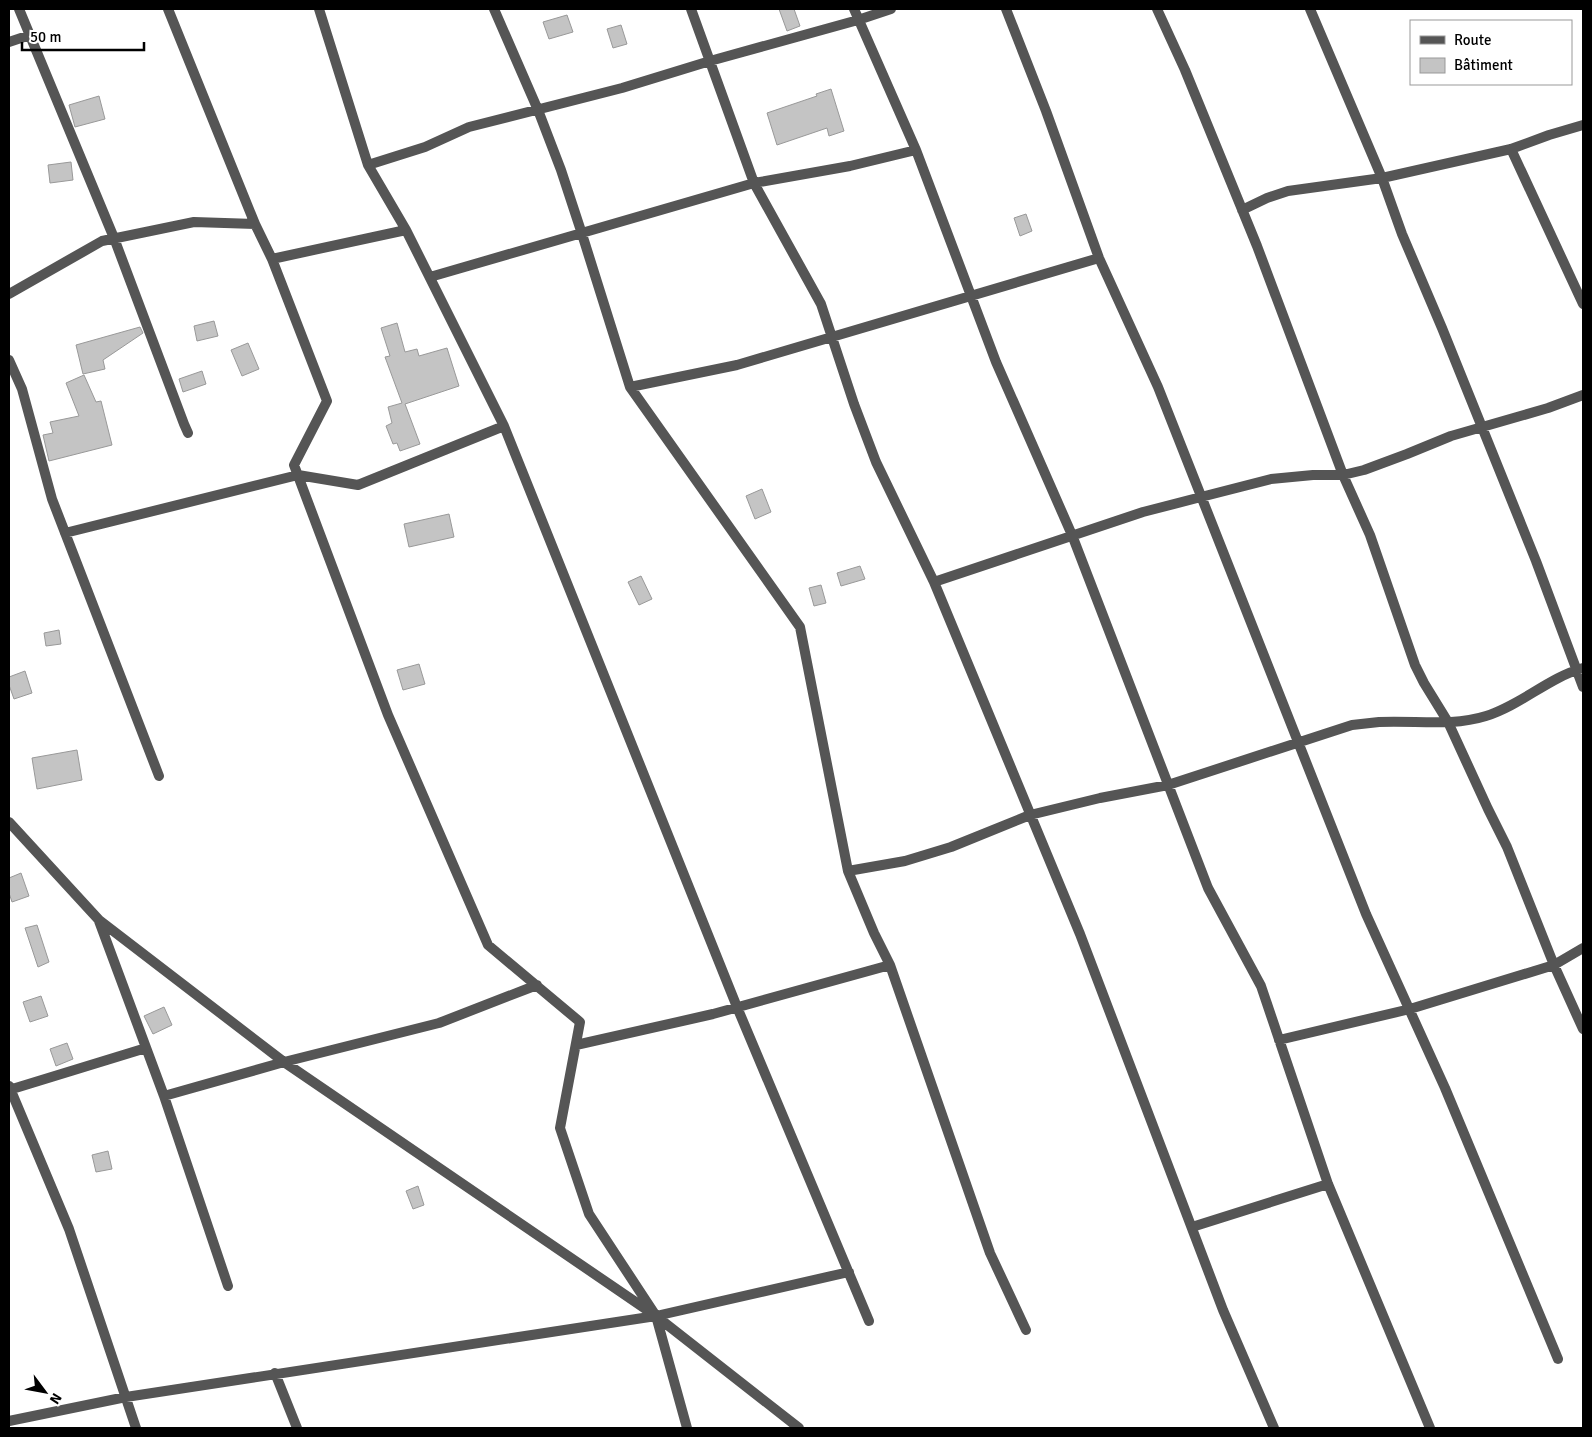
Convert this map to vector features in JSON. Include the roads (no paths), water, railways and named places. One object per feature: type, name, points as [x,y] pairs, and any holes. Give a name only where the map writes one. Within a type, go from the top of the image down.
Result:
[{"type":"street","points":[[19,9],[114,238],[188,433]]},
{"type":"street","points":[[168,9],[255,224],[272,259],[327,401],[294,465],[388,715],[488,945],[580,1022],[560,1128],[589,1214],[656,1316],[687,1428]]},
{"type":"street","points":[[319,9],[368,165],[406,230],[504,426],[737,1007],[869,1321]]},
{"type":"street","points":[[494,9],[538,110],[582,234],[630,387],[800,627],[848,871],[874,933],[890,965],[990,1252],[1026,1330]]},
{"type":"street","points":[[691,9],[754,183],[821,304],[854,404],[876,462],[934,582],[1080,934],[1223,1310],[1274,1428]]},
{"type":"street","points":[[854,9],[916,150],[1004,380],[1072,535],[1212,898],[1260,986],[1328,1184],[1430,1428]]},
{"type":"street","points":[[368,165],[425,147],[469,127],[622,88],[891,9]]},
{"type":"street","points":[[1007,9],[1099,258],[1158,387],[1366,914],[1445,1088],[1558,1359]]},
{"type":"street","points":[[1157,9],[1185,70],[1264,263],[1343,475],[1370,535],[1414,665],[1448,722],[1507,847],[1554,965],[1583,1029]]},
{"type":"street","points":[[1310,9],[1382,178],[1402,234],[1580,669],[1583,687]]},
{"type":"street","points":[[9,42],[30,35]]},
{"type":"street","points":[[1242,210],[1267,198],[1288,191],[1382,178],[1510,149],[1549,135],[1583,126]]},
{"type":"street","points":[[1510,149],[1583,304]]},
{"type":"street","points":[[430,277],[754,183],[850,166],[916,150]]},
{"type":"street","points":[[9,294],[102,241],[194,222],[255,224]]},
{"type":"street","points":[[272,259],[406,230]]},
{"type":"street","points":[[630,387],[737,365],[1099,258]]},
{"type":"street","points":[[9,360],[22,389],[52,499],[159,776]]},
{"type":"street","points":[[934,582],[1143,512],[1271,479],[1313,475],[1343,475],[1364,470],[1450,436],[1548,408],[1583,395]]},
{"type":"street","points":[[65,533],[298,475],[358,485],[504,426]]},
{"type":"street","points":[[848,871],[905,861],[951,847],[1030,815],[1100,798],[1168,785],[1352,725],[1380,722],[1468,721],[1489,715],[1512,705],[1535,691],[1580,669]]},
{"type":"street","points":[[9,822],[99,920],[284,1062],[656,1316],[799,1428]]},
{"type":"street","points":[[99,920],[164,1096],[228,1286]]},
{"type":"street","points":[[1279,1040],[1410,1009],[1554,965],[1583,948]]},
{"type":"street","points":[[576,1045],[737,1007],[890,965]]},
{"type":"street","points":[[164,1096],[284,1062],[439,1023],[536,985]]},
{"type":"street","points":[[136,1428],[69,1229],[9,1089],[146,1048]]},
{"type":"street","points":[[1192,1227],[1328,1184]]},
{"type":"street","points":[[9,1421],[126,1397],[656,1316],[848,1272]]},
{"type":"street","points":[[275,1373],[297,1428]]}]
